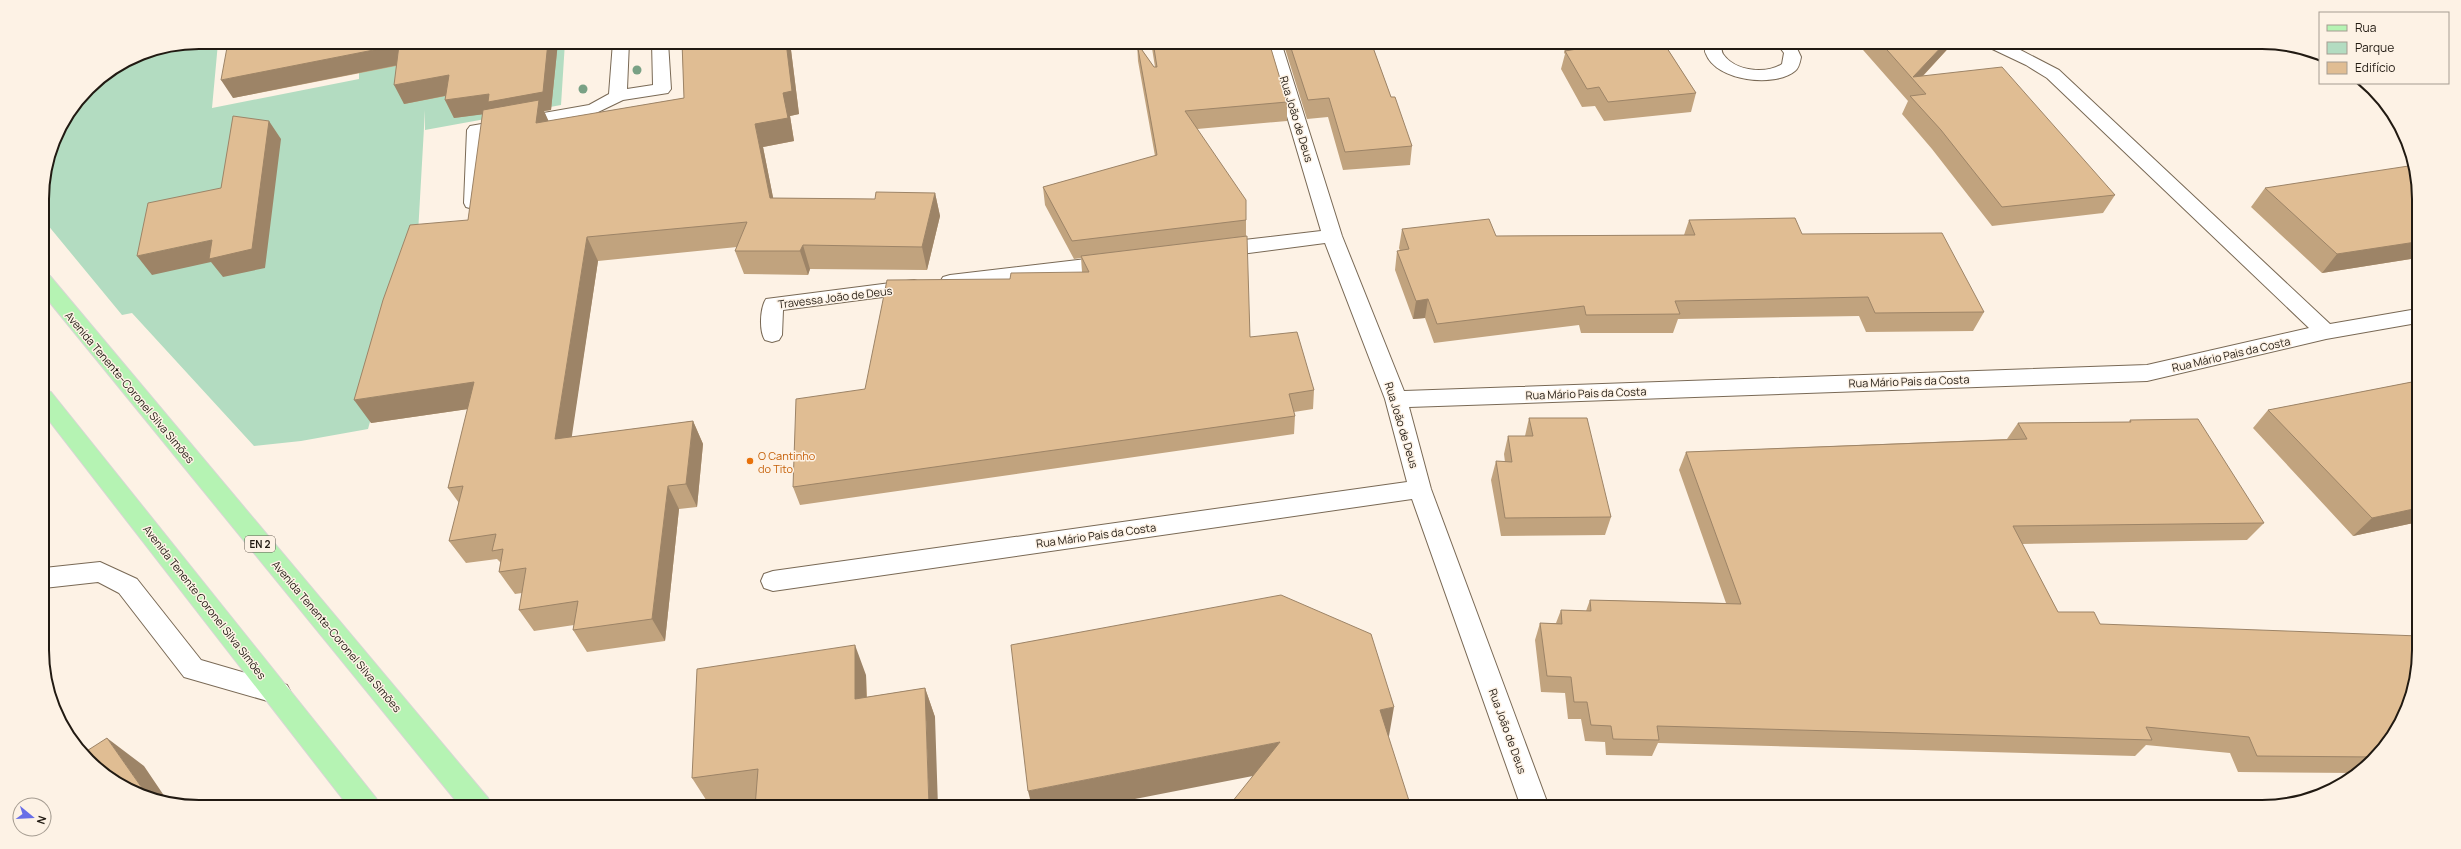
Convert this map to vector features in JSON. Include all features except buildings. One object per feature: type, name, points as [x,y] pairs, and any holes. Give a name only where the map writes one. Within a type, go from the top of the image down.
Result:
[{"type":"main road","name":"Avenida Tenente-Coronel Silva Simões","points":[[49,288],[472,800]]},
{"type":"main road","name":"Avenida Tenente Coronel Silva Simões","points":[[49,404],[278,693],[361,800]]},
{"type":"street","points":[[618,96],[621,49]]},
{"type":"street","points":[[473,218],[476,130],[594,109],[618,96],[662,89],[660,49]]},
{"type":"street","name":"Rua João de Deus","points":[[1276,49],[1332,236],[1396,400],[1420,489],[1532,800]]},
{"type":"street","points":[[1712,49],[1717,58],[1725,65],[1736,71],[1762,76],[1785,71],[1792,65],[1794,59],[1791,49]]},
{"type":"street","points":[[2007,49],[2032,61],[2054,74],[2326,332]]},
{"type":"street","points":[[1198,252],[1332,236]]},
{"type":"street","name":"Travessa João de Deus","points":[[772,335],[773,304],[1127,261]]},
{"type":"street","name":"Rua Mário Pais da Costa","points":[[1396,400],[2147,373],[2326,332],[2412,317]]},
{"type":"street","name":"Rua Mário Pais da Costa","points":[[773,581],[1420,489]]},
{"type":"street","points":[[49,577],[100,572],[128,586],[193,669],[278,693]]},
{"type":"green space","points":[[189,49],[217,49],[212,108],[359,79],[359,49],[565,49],[561,105],[425,130],[425,110],[417,251],[368,429],[301,441],[254,446],[132,313],[122,315],[49,226],[49,189],[54,160],[60,142],[74,116],[86,100],[100,86],[124,69],[142,60],[160,54]]},
{"type":"place","name":"O Cantinho do Tito","points":[[750,461]]}]
